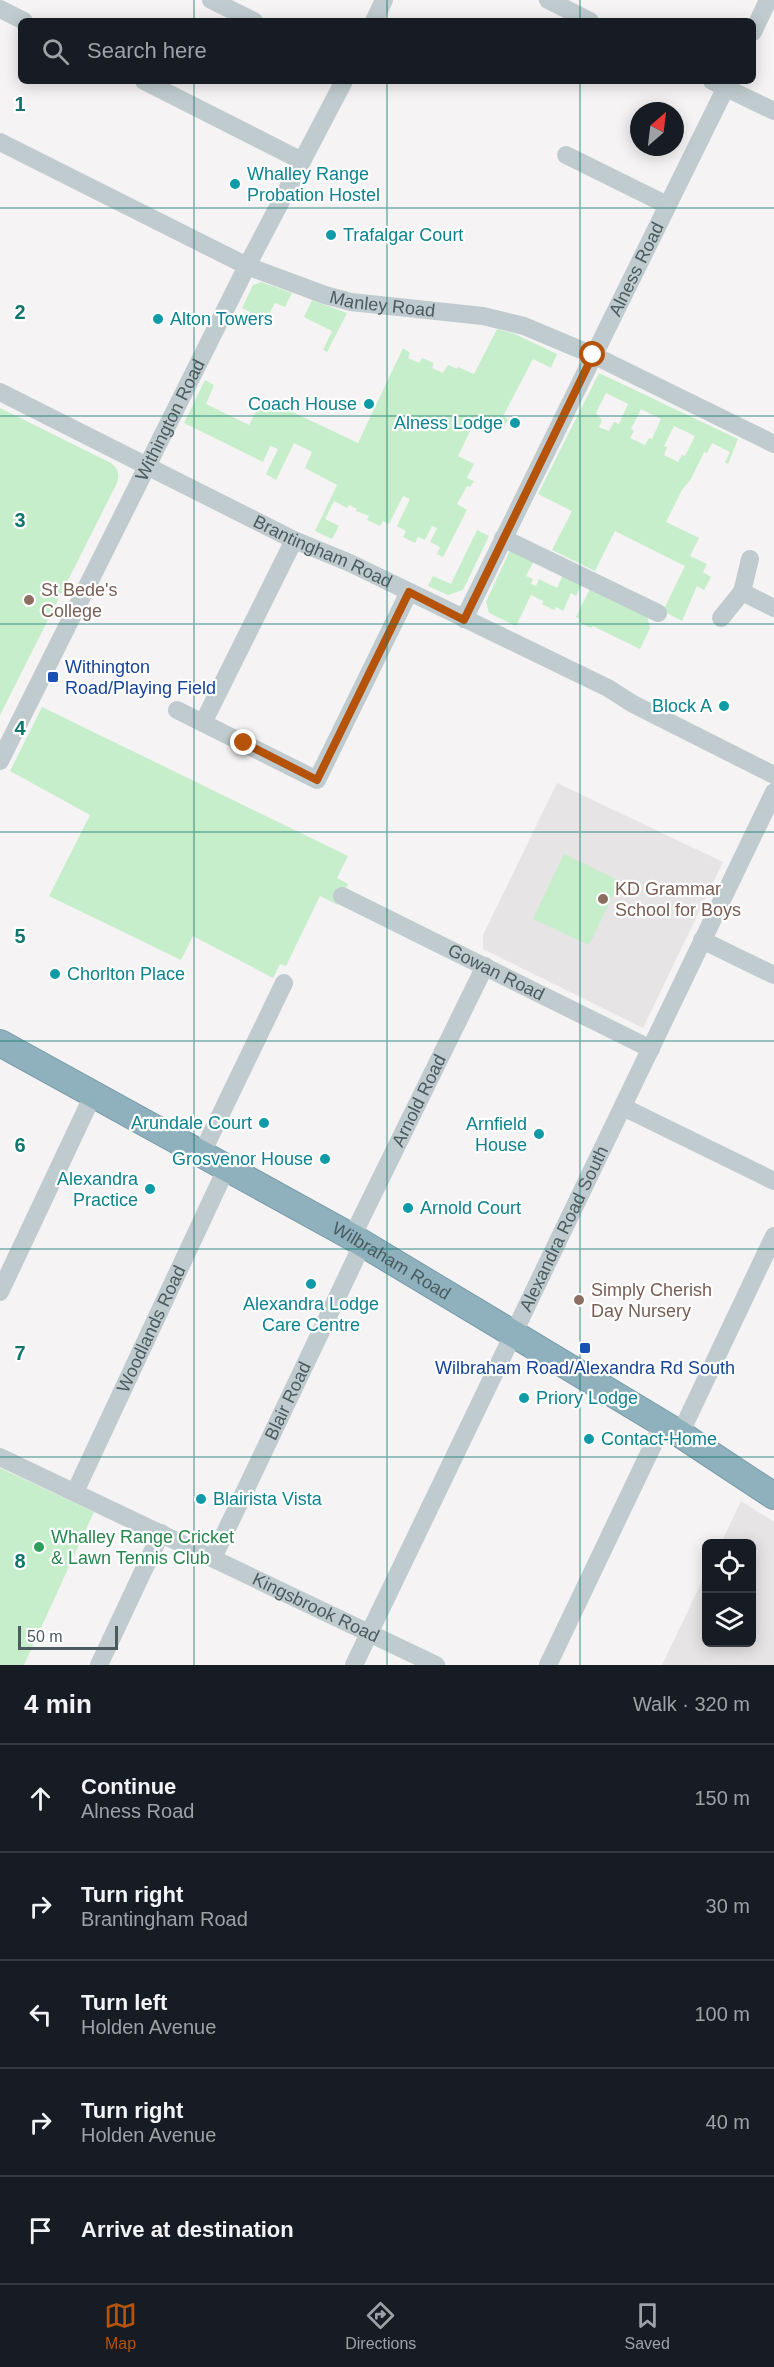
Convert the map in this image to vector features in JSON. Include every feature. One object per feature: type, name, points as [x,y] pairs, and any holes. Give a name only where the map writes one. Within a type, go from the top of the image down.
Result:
[{"type":"highway","name":"Wilbraham Road","points":[[0,1043],[358,1240],[671,1429],[774,1496]]},
{"type":"street","points":[[212,0],[248,18]]},
{"type":"street","points":[[375,18],[384,0]]},
{"type":"street","points":[[548,0],[584,18]]},
{"type":"street","points":[[756,26],[768,0]]},
{"type":"street","points":[[0,9],[18,18]]},
{"type":"street","points":[[150,84],[302,161]]},
{"type":"street","name":"Withington Road","points":[[0,761],[247,266],[342,84]]},
{"type":"street","name":"Alness Road","points":[[464,620],[667,205],[722,84]]},
{"type":"street","points":[[724,84],[774,111]]},
{"type":"street","name":"Manley Road","points":[[0,142],[247,266],[325,295],[351,302],[483,316],[524,326],[593,355],[774,444]]},
{"type":"street","points":[[566,155],[667,205]]},
{"type":"street","name":"Brantingham Road","points":[[0,392],[294,540],[350,563],[608,688],[633,705],[774,775]]},
{"type":"street","points":[[503,538],[658,613]]},
{"type":"street","points":[[203,723],[294,540]]},
{"type":"street","points":[[721,618],[742,592],[750,559]]},
{"type":"street","points":[[177,710],[317,780],[409,592]]},
{"type":"street","points":[[742,592],[774,608]]},
{"type":"street","name":"Alexandra Road South","points":[[354,1665],[774,792]]},
{"type":"street","name":"Gowan Road","points":[[342,896],[651,1048]]},
{"type":"street","points":[[702,940],[774,975]]},
{"type":"street","name":"Arnold Road","points":[[358,1240],[485,966]]},
{"type":"street","points":[[202,1153],[284,983]]},
{"type":"street","points":[[0,1292],[6,1263],[94,1093]]},
{"type":"street","points":[[622,1107],[774,1181]]},
{"type":"street","name":"Woodlands Road","points":[[75,1492],[227,1167]]},
{"type":"street","points":[[548,1665],[774,1236]]},
{"type":"street","name":"Blair Road","points":[[213,1558],[358,1240]]},
{"type":"street","name":"Kingsbrook Road","points":[[0,1457],[436,1665]]},
{"type":"street","points":[[99,1665],[161,1533]]},
{"type":"shaded area","name":"KD Grammar School for Boys","points":[[557,783],[723,862],[643,1028],[483,949],[483,935]]},
{"type":"shaded area","points":[[741,1501],[774,1522],[774,1665],[662,1665],[702,1581],[702,1647],[756,1647],[756,1539],[723,1539]]},
{"type":"green space","points":[[261,282],[292,293],[285,307],[275,303],[266,320],[242,308],[253,285]]},
{"type":"green space","points":[[312,300],[347,313],[327,352],[323,350],[332,331],[304,317]]},
{"type":"green space","points":[[497,329],[515,334],[557,354],[551,368],[533,359],[503,416],[508,419],[503,429],[497,426],[493,434],[473,425],[458,456],[474,464],[467,478],[474,481],[470,487],[467,486],[457,504],[467,510],[443,557],[437,554],[440,547],[430,542],[437,528],[432,526],[425,540],[418,537],[415,543],[403,537],[406,531],[397,526],[410,499],[403,496],[389,524],[383,521],[380,526],[367,520],[369,516],[356,511],[357,509],[349,505],[347,508],[334,501],[325,519],[339,526],[332,539],[315,531],[337,485],[305,468],[312,452],[294,443],[276,480],[266,474],[278,449],[270,446],[263,462],[184,423],[205,380],[214,385],[206,404],[249,425],[263,398],[358,443],[403,348],[410,353],[408,358],[419,363],[422,358],[434,363],[432,368],[443,373],[448,365],[474,374]]},
{"type":"green space","points":[[599,373],[738,439],[728,464],[725,462],[730,452],[712,443],[707,453],[704,452],[666,522],[699,538],[690,556],[707,564],[703,572],[711,577],[704,590],[697,586],[682,621],[663,611],[685,566],[615,531],[595,571],[552,550],[572,511],[538,494]],"holes":[[[606,393],[628,404],[619,424],[614,422],[609,431],[599,427],[602,420],[596,413]],[[641,409],[661,419],[652,439],[649,438],[645,445],[630,438],[634,431],[631,429]],[[674,426],[695,436],[685,456],[682,455],[678,462],[664,455],[667,447],[664,446]]]},
{"type":"green space","name":"St Bede's College","points":[[0,408],[111,463],[117,470],[118,479],[0,715]]},
{"type":"green space","points":[[477,530],[489,536],[463,590],[448,595],[428,586],[433,576],[451,584]]},
{"type":"green space","points":[[510,550],[534,561],[526,576],[533,579],[531,584],[536,586],[539,579],[557,588],[563,575],[582,584],[576,596],[571,593],[563,611],[556,607],[554,610],[542,604],[543,601],[531,595],[516,626],[489,613],[486,602]]},
{"type":"green space","points":[[590,589],[647,616],[650,628],[640,649],[593,626],[591,628],[578,622],[580,619],[576,617]]},
{"type":"green space","points":[[42,707],[348,856],[337,878],[348,884],[338,905],[320,896],[286,966],[280,964],[273,978],[193,936],[181,960],[49,896],[90,815],[10,771]]},
{"type":"green space","points":[[564,854],[620,881],[589,945],[533,919]]},
{"type":"green space","name":"Whalley Range Cricket & Lawn Tennis Club","points":[[0,1468],[94,1512],[24,1665],[0,1665]]},
{"type":"place","name":"Whalley Range Probation Hostel","points":[[235,184]]},
{"type":"place","name":"Trafalgar Court","points":[[331,235]]},
{"type":"place","name":"Alton Towers","points":[[158,319]]},
{"type":"place","name":"Coach House","points":[[369,404]]},
{"type":"place","name":"Alness Lodge","points":[[515,423]]},
{"type":"place","name":"St Bede's College","points":[[29,600]]},
{"type":"place","name":"Withington Road/Playing Field","points":[[53,677]]},
{"type":"place","name":"Block A","points":[[724,706]]},
{"type":"place","name":"KD Grammar School for Boys","points":[[603,899]]},
{"type":"place","name":"Chorlton Place","points":[[55,974]]},
{"type":"place","name":"Arundale Court","points":[[264,1123]]},
{"type":"place","name":"Arnfield House","points":[[539,1134]]},
{"type":"place","name":"Grosvenor House","points":[[325,1159]]},
{"type":"place","name":"Alexandra Practice","points":[[150,1189]]},
{"type":"place","name":"Arnold Court","points":[[408,1208]]},
{"type":"place","name":"Alexandra Lodge Care Centre","points":[[311,1284]]},
{"type":"place","name":"Simply Cherish Day Nursery","points":[[579,1300]]},
{"type":"place","name":"Wilbraham Road/Alexandra Rd South","points":[[585,1348]]},
{"type":"place","name":"Priory Lodge","points":[[524,1398]]},
{"type":"place","name":"Contact-Home","points":[[589,1439]]},
{"type":"place","name":"Blairista Vista","points":[[201,1499]]},
{"type":"place","name":"Whalley Range Cricket & Lawn Tennis Club","points":[[39,1547]]},
{"type":"route","points":[[244,743],[317,780],[409,592],[464,620],[593,355]]}]
